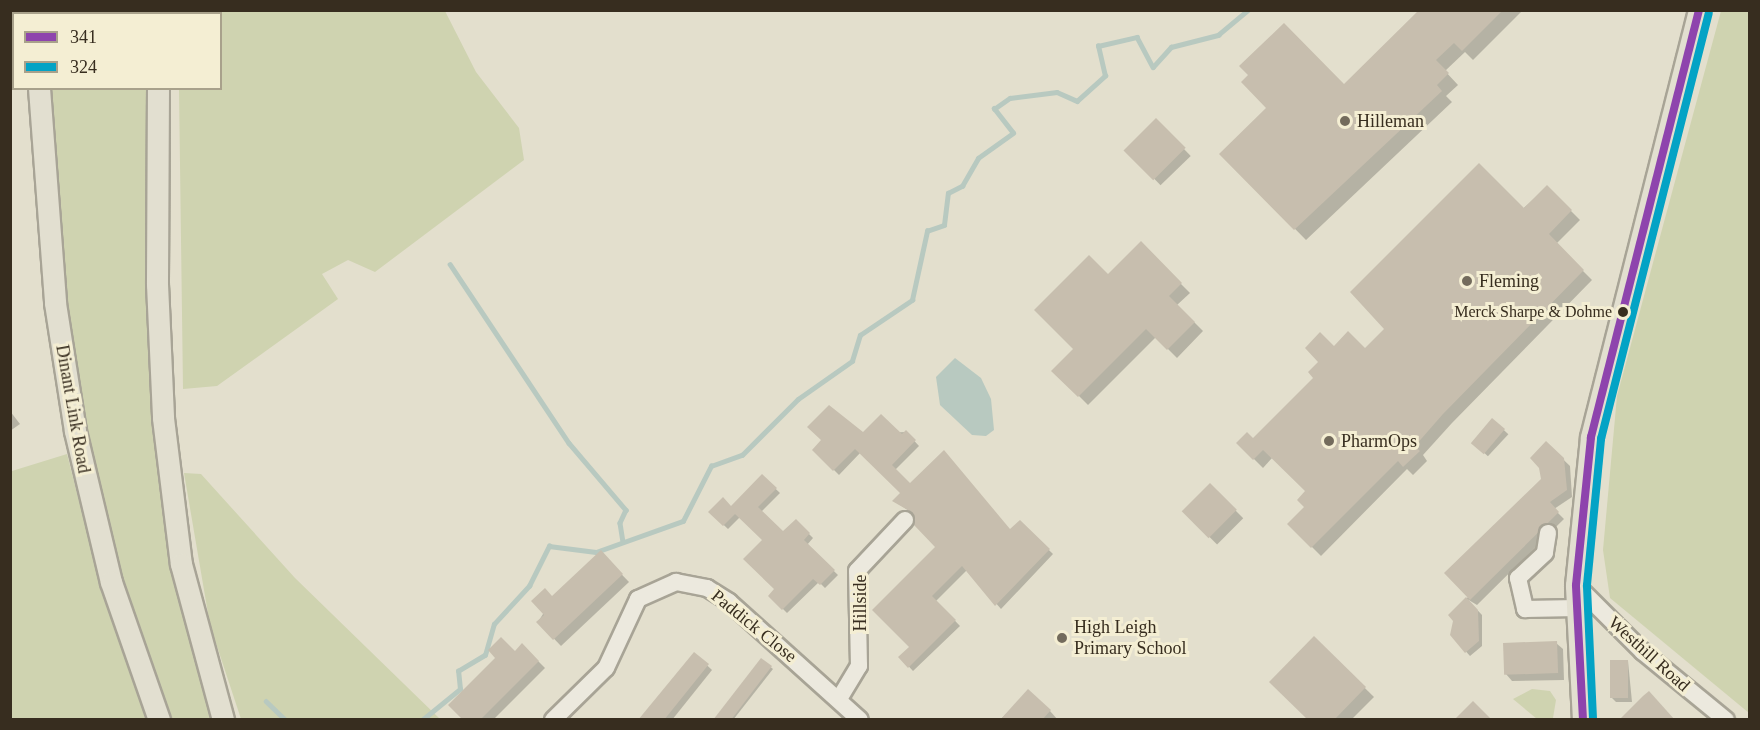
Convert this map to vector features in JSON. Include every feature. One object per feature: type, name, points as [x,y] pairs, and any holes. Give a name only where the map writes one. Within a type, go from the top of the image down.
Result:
[{"type":"main road","points":[[1583,720],[1576,585],[1580,512],[1600,389],[1699,10]]},
{"type":"main road","name":"Dinant Link Road","points":[[39,90],[55,303],[75,431],[111,582],[159,720]]},
{"type":"main road","points":[[159,90],[157,284],[164,428],[181,564],[223,720]]},
{"type":"street","name":"Hillside","points":[[839,699],[860,666],[857,571],[905,520]]},
{"type":"street","points":[[1548,533],[1545,553],[1518,578],[1525,609],[1577,608]]},
{"type":"street","name":"Paddick Close","points":[[553,720],[606,668],[638,599],[676,582],[701,585],[729,602],[860,720]]},
{"type":"street","name":"Westhill Road","points":[[1576,585],[1643,652],[1726,720]]},
{"type":"green space","points":[[46,11],[153,11],[153,12]]},
{"type":"green space","points":[[180,11],[445,11],[476,72],[519,128],[524,160],[375,272],[348,260],[322,274],[338,299],[217,386],[183,389],[179,90],[222,90],[222,12]]},
{"type":"green space","points":[[1721,11],[1750,11],[1749,713],[1610,598],[1603,550],[1617,396]]},
{"type":"green space","points":[[50,90],[151,90],[167,531],[213,719],[170,719],[112,549],[69,334]]},
{"type":"green space","points":[[67,454],[97,571],[148,719],[11,719],[10,465],[12,471]]},
{"type":"green space","points":[[184,473],[201,474],[295,578],[440,719],[241,719],[210,625]]},
{"type":"green space","points":[[1532,689],[1550,691],[1556,700],[1553,718],[1537,719],[1513,699]]},
{"type":"shaded area","points":[[955,358],[981,378],[991,399],[994,430],[986,436],[972,435],[940,405],[936,377]]},
{"type":"building","name":"Hilleman","points":[[1419,10],[1503,10],[1462,51],[1454,43],[1436,60],[1449,73],[1437,85],[1442,91],[1294,230],[1219,154],[1266,108],[1241,82],[1248,75],[1239,66],[1284,23],[1344,84]]},
{"type":"building","points":[[1156,118],[1186,148],[1153,180],[1123,151]]},
{"type":"building","points":[[1479,163],[1524,208],[1547,185],[1572,210],[1549,234],[1584,270],[1443,414],[1415,446],[1420,451],[1403,467],[1398,461],[1311,548],[1287,524],[1304,507],[1297,500],[1305,491],[1263,450],[1253,460],[1236,443],[1247,432],[1253,438],[1313,378],[1308,372],[1318,362],[1305,348],[1320,332],[1334,346],[1348,331],[1365,348],[1384,329],[1350,292]]},
{"type":"building","points":[[1141,241],[1182,283],[1169,296],[1195,322],[1167,350],[1146,329],[1078,397],[1051,371],[1073,349],[1034,310],[1089,255],[1108,274]]},
{"type":"building","points":[[829,405],[863,432],[881,414],[902,434],[906,430],[916,440],[892,465],[910,483],[944,450],[1010,529],[1020,520],[1050,549],[995,606],[962,566],[932,596],[956,620],[908,668],[898,657],[909,647],[872,610],[935,547],[914,525],[913,513],[892,501],[900,493],[855,449],[833,471],[812,450],[821,440],[807,427]]},
{"type":"building","points":[[1492,418],[1505,429],[1484,454],[1471,443]]},
{"type":"building","points":[[1546,441],[1564,458],[1567,490],[1550,502],[1559,512],[1470,600],[1444,573],[1541,479],[1539,468],[1530,458]]},
{"type":"building","points":[[762,474],[777,488],[758,507],[783,531],[796,519],[810,533],[804,540],[835,570],[820,585],[813,579],[782,610],[768,596],[774,589],[743,559],[762,540],[735,514],[723,526],[708,512],[723,497],[731,506]]},
{"type":"building","points":[[1210,483],[1237,510],[1209,538],[1182,511]]},
{"type":"building","points":[[601,550],[623,574],[553,640],[536,622],[544,615],[531,601],[545,588],[552,596]]},
{"type":"building","points":[[1466,597],[1478,610],[1479,641],[1465,653],[1450,635],[1453,621],[1448,615]]},
{"type":"building","points":[[1314,636],[1366,687],[1334,720],[1308,720],[1269,682]]},
{"type":"building","points":[[501,637],[515,651],[522,643],[539,661],[480,720],[463,720],[448,705],[495,658],[488,650]]},
{"type":"building","points":[[1557,641],[1558,673],[1504,675],[1503,643]]},
{"type":"building","points":[[694,652],[709,664],[664,720],[638,720]]},
{"type":"building","points":[[761,658],[772,666],[731,720],[713,720]]},
{"type":"building","points":[[1610,660],[1628,660],[1628,698],[1610,698]]},
{"type":"building","points":[[1028,689],[1051,710],[1042,720],[1000,720]]},
{"type":"building","points":[[1649,691],[1675,720],[1619,720],[1643,696]]},
{"type":"building","points":[[1473,701],[1492,720],[1454,720]]},
{"type":"waterway","points":[[422,720],[460,689],[458,671],[485,655],[494,624],[529,586],[549,546],[596,552],[683,521],[711,466],[742,455],[798,399],[852,361],[860,335],[912,300],[927,231],[944,225],[948,193],[962,186],[978,158],[1013,133],[994,109],[1010,98],[1057,92],[1077,101],[1105,76],[1098,46],[1137,37],[1153,67],[1171,47],[1218,35],[1248,10]]},
{"type":"waterway","points":[[450,264],[569,443],[626,510],[620,523],[623,541]]},
{"type":"waterway","points":[[266,701],[286,720]]},
{"type":"transit line","name":"341","points":[[1583,720],[1576,585],[1591,437],[1699,10]]},
{"type":"transit line","name":"324","points":[[1593,719],[1587,585],[1601,439],[1709,13]]},
{"type":"place","name":"Hilleman","points":[[1345,121]]},
{"type":"place","name":"Fleming","points":[[1467,281]]},
{"type":"place","name":"Merck Sharpe & Dohme","points":[[1623,312]]},
{"type":"place","name":"PharmOps","points":[[1329,441]]},
{"type":"place","name":"High Leigh Primary School","points":[[1062,638]]}]
